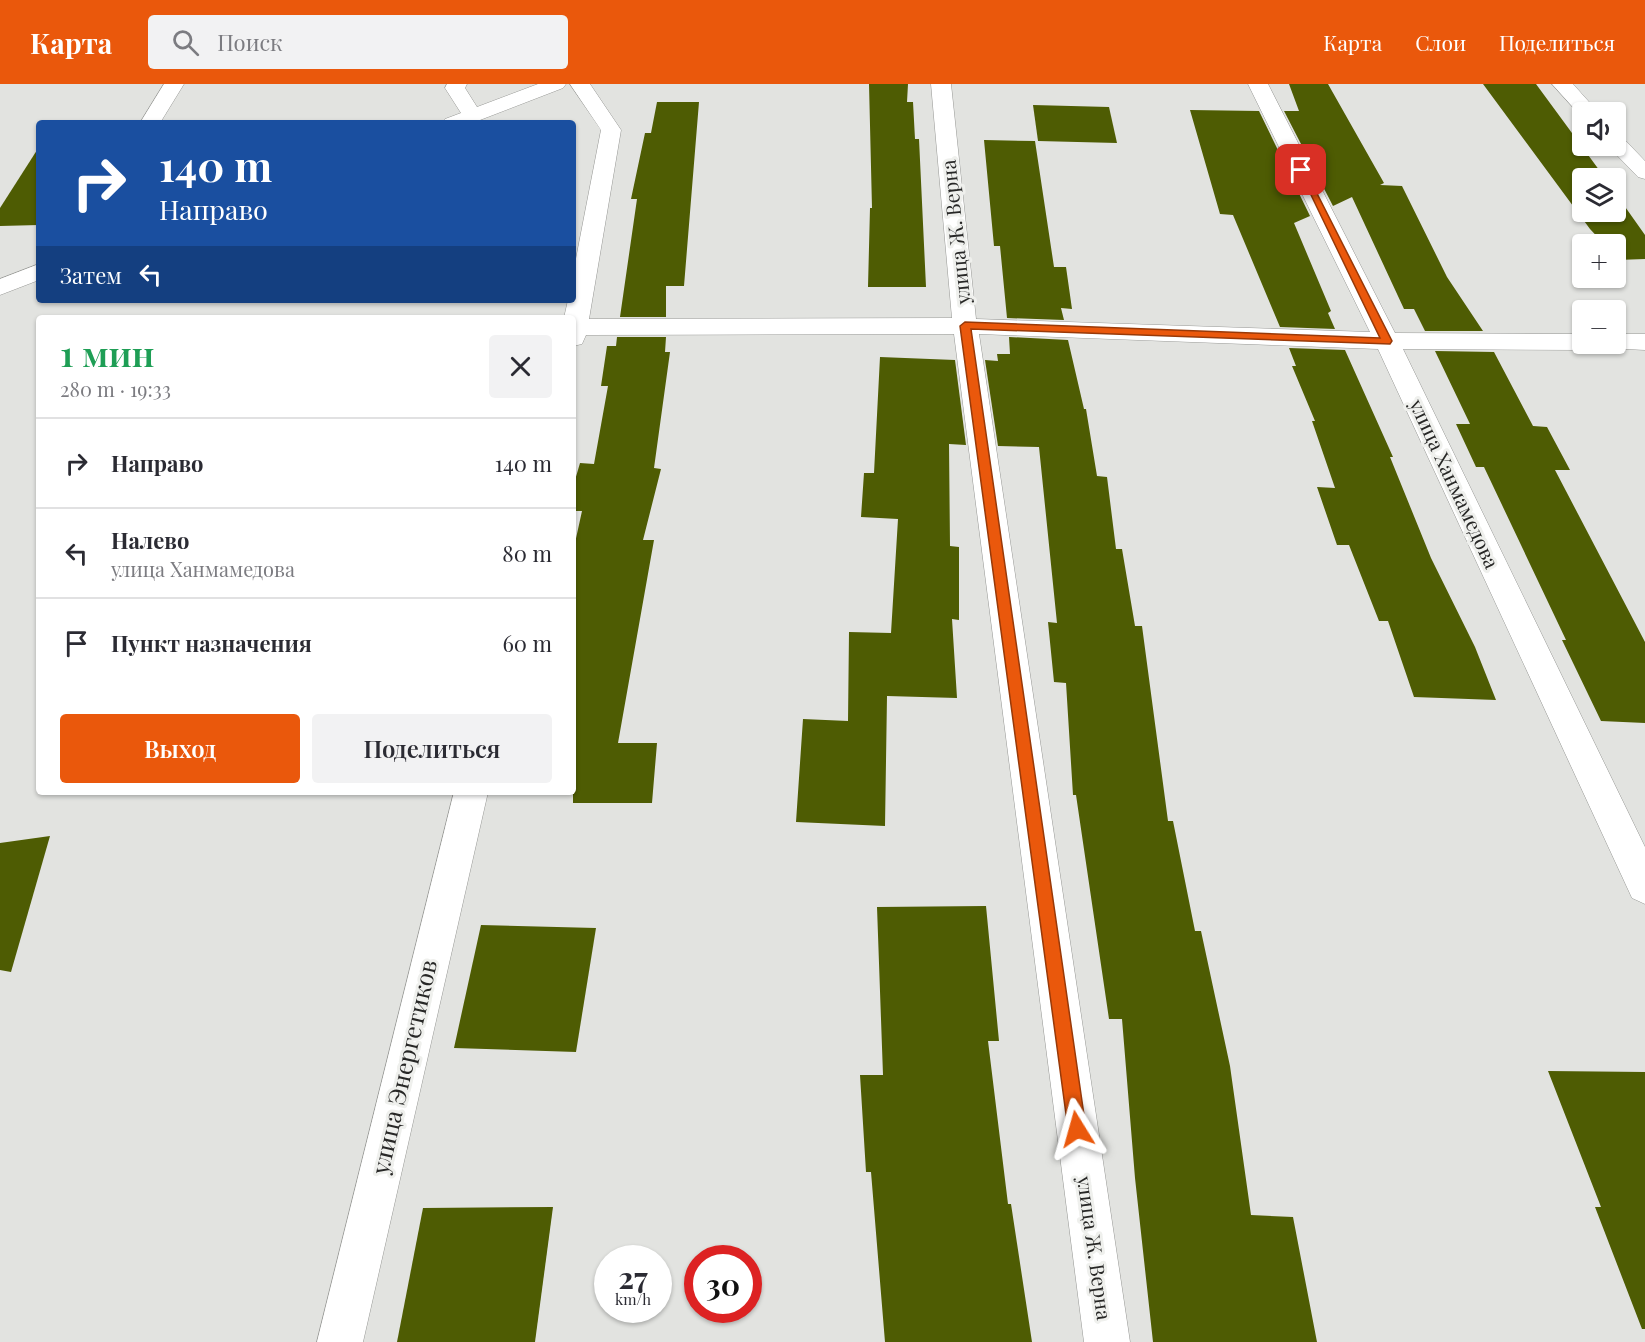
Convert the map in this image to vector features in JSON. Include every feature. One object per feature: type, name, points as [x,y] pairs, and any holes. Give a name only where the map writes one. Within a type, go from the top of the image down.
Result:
[{"type":"street","points":[[152,120],[174,84]]},
{"type":"street","points":[[457,84],[455,88],[473,116]]},
{"type":"street","points":[[461,120],[556,84]]},
{"type":"street","points":[[576,322],[611,130],[580,84]]},
{"type":"street","name":"улица Ж. Верна","points":[[941,84],[965,326],[1107,1342]]},
{"type":"street","name":"улица Ханмамедова","points":[[1258,84],[1387,341],[1645,886]]},
{"type":"street","points":[[1562,84],[1579,102]]},
{"type":"street","points":[[1626,153],[1645,173]]},
{"type":"street","points":[[0,288],[36,272]]},
{"type":"street","points":[[576,333],[965,326],[1387,341],[1572,342]]},
{"type":"street","points":[[1626,342],[1645,342]]},
{"type":"street","name":"улица Энергетиков","points":[[340,1342],[470,795]]},
{"type":"building","points":[[869,84],[908,84],[907,102],[913,102],[915,139],[919,139],[926,287],[868,287],[870,208],[872,208]]},
{"type":"building","points":[[1289,84],[1328,84],[1384,183],[1380,185],[1402,186],[1447,277],[1483,331],[1425,331],[1414,309],[1404,309],[1352,197],[1333,206],[1284,111],[1299,111]]},
{"type":"building","points":[[1483,84],[1536,84],[1572,133],[1572,156],[1589,156],[1598,168],[1572,168],[1572,205]]},
{"type":"building","points":[[657,102],[699,102],[684,286],[666,286],[666,317],[620,317],[637,199],[631,199],[645,133],[651,133]]},
{"type":"building","points":[[1033,105],[1109,107],[1117,143],[1038,141]]},
{"type":"building","points":[[1190,110],[1259,111],[1310,216],[1294,223],[1331,311],[1328,313],[1335,329],[1280,327],[1233,215],[1220,214]]},
{"type":"building","points":[[984,140],[1035,141],[1054,267],[1066,267],[1072,309],[1061,308],[1064,320],[1007,318],[1000,246],[994,246]]},
{"type":"building","points":[[36,152],[36,225],[0,226],[0,208]]},
{"type":"building","points":[[1626,208],[1645,235],[1645,259],[1626,260],[1626,234],[1595,234],[1585,222],[1626,222]]},
{"type":"building","points":[[617,337],[666,337],[665,352],[670,352],[654,468],[661,469],[643,540],[654,540],[618,743],[657,743],[652,803],[573,803],[573,795],[576,795],[576,538],[582,511],[576,511],[576,477],[580,463],[594,464],[608,386],[601,386],[607,346],[616,346]]},
{"type":"building","points":[[1009,337],[1068,340],[1084,409],[1086,409],[1097,476],[1107,477],[1116,549],[1122,549],[1135,626],[1142,626],[1168,821],[1173,821],[1195,931],[1201,931],[1230,1066],[1251,1215],[1293,1217],[1317,1342],[1153,1342],[1135,1178],[1122,1019],[1109,1019],[1076,795],[1073,795],[1066,683],[1054,682],[1048,622],[1057,623],[1039,447],[998,446],[985,360],[998,361],[997,354],[1010,354]]},
{"type":"building","points":[[1289,348],[1345,350],[1393,457],[1390,457],[1431,558],[1475,647],[1496,700],[1414,697],[1388,621],[1379,621],[1349,545],[1337,545],[1317,487],[1335,488],[1312,421],[1315,421],[1292,366],[1296,366]]},
{"type":"building","points":[[1435,351],[1494,352],[1533,426],[1547,427],[1570,470],[1555,470],[1645,642],[1645,723],[1601,721],[1562,640],[1566,640],[1484,467],[1476,467],[1456,424],[1470,424]]},
{"type":"building","points":[[880,357],[955,360],[966,445],[949,444],[950,546],[959,547],[959,620],[952,619],[957,698],[887,696],[885,826],[796,822],[803,719],[848,721],[849,632],[891,633],[898,519],[861,517],[864,473],[874,473]]},
{"type":"building","points":[[50,836],[11,972],[0,970],[0,843]]},
{"type":"building","points":[[986,906],[999,1041],[988,1041],[1008,1204],[1011,1204],[1032,1342],[885,1342],[871,1172],[866,1172],[860,1075],[883,1075],[877,907]]},
{"type":"building","points":[[481,925],[596,928],[576,1052],[454,1048]]},
{"type":"building","points":[[1548,1071],[1645,1072],[1645,1329],[1642,1329],[1595,1207],[1601,1207]]},
{"type":"building","points":[[553,1207],[535,1342],[397,1342],[423,1208]]},
{"type":"route","points":[[1077,1129],[965,326],[1387,341],[1301,170]]}]
